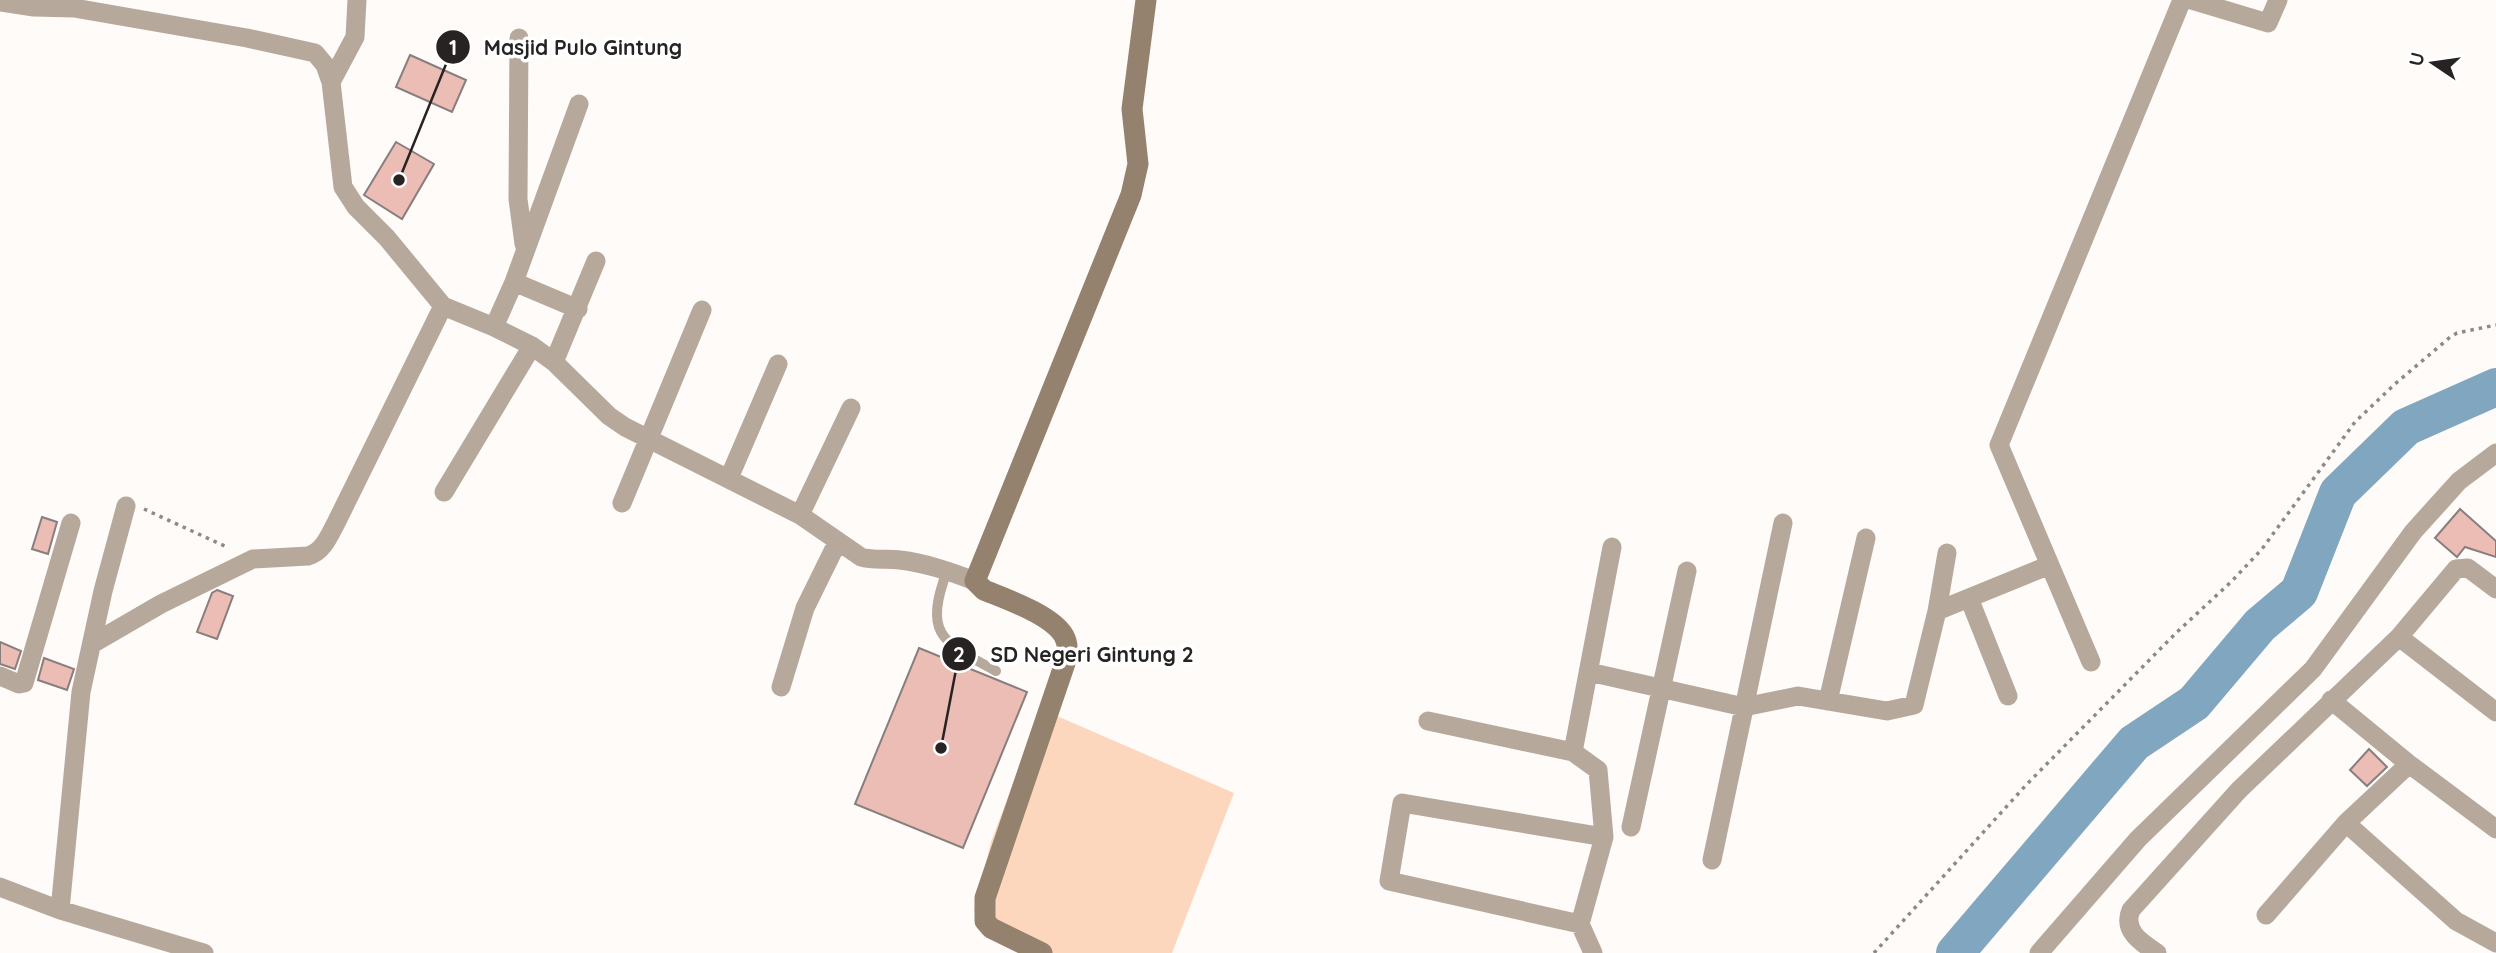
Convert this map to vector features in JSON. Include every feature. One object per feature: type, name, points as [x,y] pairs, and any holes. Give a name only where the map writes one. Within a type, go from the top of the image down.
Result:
[{"type":"street","points":[[331,82],[355,37],[357,0]]},
{"type":"street","points":[[975,581],[1131,195],[1138,164],[1132,109],[1146,0]]},
{"type":"street","points":[[2091,662],[1999,445],[2182,0]]},
{"type":"street","points":[[2191,0],[2269,23],[2278,0]]},
{"type":"street","points":[[0,2],[34,7],[74,8],[311,50],[321,59],[331,82],[345,192],[443,306],[532,346],[554,362],[609,416],[649,441],[800,515],[837,543],[867,559],[898,559],[947,571],[975,581],[984,590],[1052,623],[1065,637],[1068,645],[1065,663],[996,863],[985,898],[984,912],[985,921],[990,928],[1042,953]]},
{"type":"street","points":[[519,38],[518,198],[525,249]]},
{"type":"street","points":[[494,327],[514,282],[579,104]]},
{"type":"street","points":[[554,362],[596,261]]},
{"type":"street","points":[[514,282],[578,309]]},
{"type":"street","points":[[92,644],[161,604],[253,559],[308,556],[320,550],[443,306]]},
{"type":"street","points":[[622,503],[702,310]]},
{"type":"street","points":[[444,492],[532,346]]},
{"type":"street","points":[[729,478],[778,364]]},
{"type":"street","points":[[800,515],[851,408]]},
{"type":"street","points":[[2039,953],[2138,839],[2313,669],[2413,531],[2459,481],[2496,453]]},
{"type":"street","points":[[60,910],[81,692],[103,591],[126,506]]},
{"type":"street","points":[[0,676],[19,684],[24,683],[71,523]]},
{"type":"street","points":[[1712,860],[1783,523]]},
{"type":"street","points":[[1828,701],[1866,538]]},
{"type":"street","points":[[781,687],[805,608],[837,543]]},
{"type":"street","points":[[1573,752],[1612,547]]},
{"type":"street","points":[[1589,672],[1744,707],[1798,696],[1887,711],[1913,705],[1937,611],[1948,553]]},
{"type":"street","points":[[1937,611],[2050,565]]},
{"type":"street","points":[[2155,952],[2132,932],[2128,921],[2131,911],[2239,790],[2399,637],[2456,569],[2460,567],[2473,571],[2496,589]]},
{"type":"street","points":[[1630,827],[1687,571]]},
{"type":"street","points":[[1969,598],[2008,696]]},
{"type":"street","points":[[2399,637],[2496,712]]},
{"type":"street","points":[[2331,701],[2496,829]]},
{"type":"street","points":[[1428,721],[1573,752],[1598,770],[1604,837],[1580,924],[1593,953]]},
{"type":"street","points":[[2266,915],[2346,822],[2409,764]]},
{"type":"street","points":[[1580,924],[1389,881],[1402,803],[1604,837]]},
{"type":"street","points":[[2346,822],[2456,921],[2496,943]]},
{"type":"street","points":[[0,887],[60,910],[204,953]]},
{"type":"lane","points":[[947,571],[940,591],[936,622],[940,631],[955,649],[996,671]]},
{"type":"path","points":[[1874,953],[2027,784],[2262,548],[2355,422],[2449,338],[2496,325]]},
{"type":"path","points":[[126,506],[135,505],[253,559]]},
{"type":"shaded area","points":[[1041,709],[1234,793],[1172,953],[1048,953],[974,912],[991,842]]},
{"type":"building","points":[[410,55],[466,80],[452,112],[396,87]]},
{"type":"building","points":[[396,142],[434,164],[402,219],[364,195]]},
{"type":"building","points":[[2460,509],[2496,541],[2496,557],[2465,547],[2457,557],[2435,538]]},
{"type":"building","points":[[42,517],[57,522],[48,554],[32,549]]},
{"type":"building","points":[[217,590],[233,596],[217,639],[197,632],[212,593]]},
{"type":"building","points":[[0,642],[21,651],[15,669],[0,664]]},
{"type":"building","points":[[919,648],[1027,692],[963,848],[855,804]]},
{"type":"building","points":[[44,658],[74,669],[67,690],[38,680]]},
{"type":"building","points":[[2369,749],[2387,767],[2367,786],[2350,770]]},
{"type":"waterway","points":[[1955,953],[2134,743],[2194,703],[2260,625],[2299,592],[2338,493],[2406,427],[2496,387]]},
{"type":"place","name":"Masjid Pulo Gintung","points":[[399,180]]},
{"type":"place","name":"SD Negeri Gintung 2","points":[[941,748]]}]
